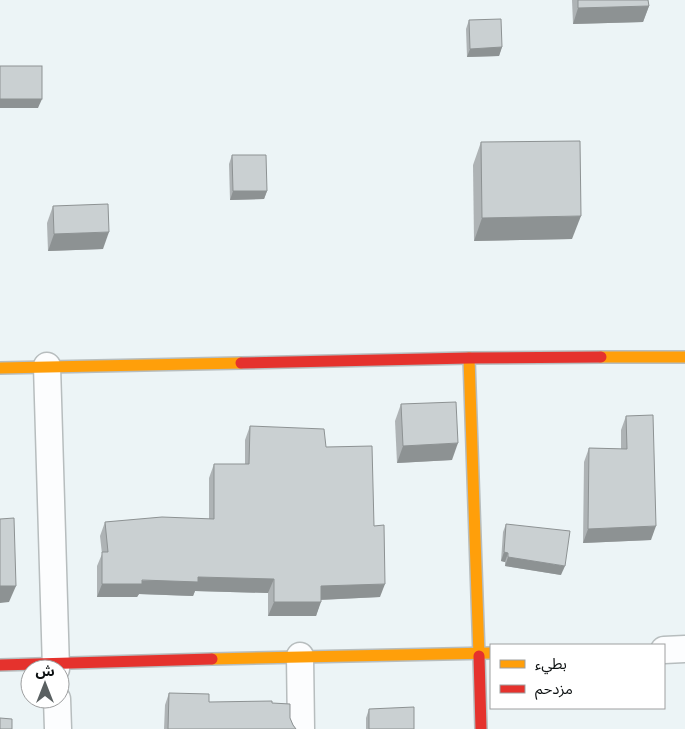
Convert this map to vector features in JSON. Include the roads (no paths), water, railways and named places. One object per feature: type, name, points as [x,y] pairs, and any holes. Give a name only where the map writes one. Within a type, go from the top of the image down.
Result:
[{"type":"street","points":[[0,368],[469,358],[685,357]]},
{"type":"street","points":[[469,358],[486,653],[481,729]]},
{"type":"street","points":[[46,366],[56,659]]},
{"type":"street","points":[[665,650],[685,649]]},
{"type":"street","points":[[70,665],[300,656],[486,653]]},
{"type":"street","points":[[300,656],[301,729]]},
{"type":"street","points":[[0,665],[20,665]]},
{"type":"street","points":[[57,709],[58,729]]}]
